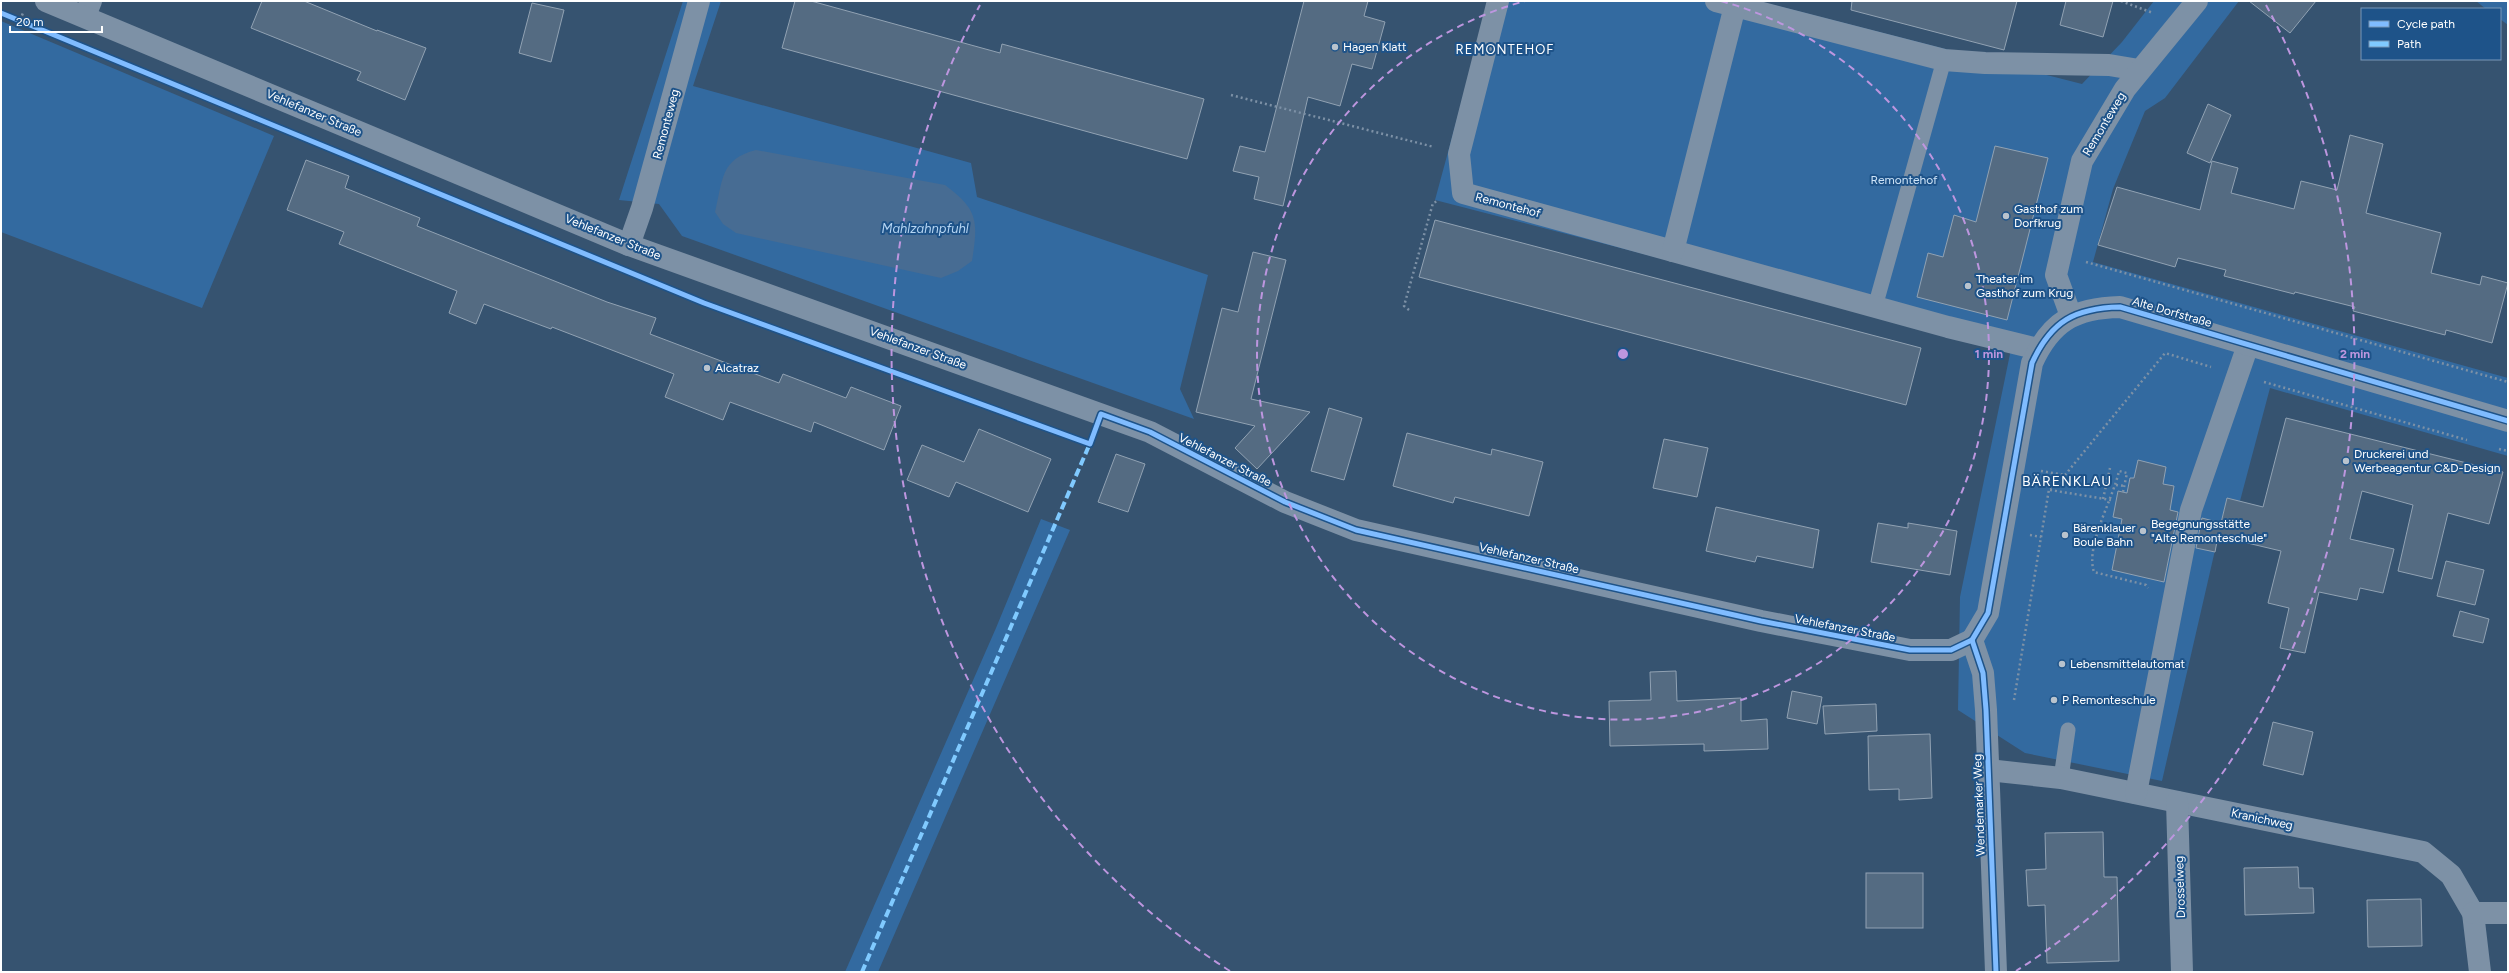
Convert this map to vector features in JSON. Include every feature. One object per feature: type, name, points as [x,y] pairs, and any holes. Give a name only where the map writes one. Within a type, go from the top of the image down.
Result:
[{"type":"street","name":"Vehlefanzer Straße","points":[[46,1],[88,9],[629,245],[1150,432],[1285,502],[1356,530],[1761,621],[1910,650],[1951,650],[1972,640]]},
{"type":"street","name":"Remonteweg","points":[[629,245],[642,208],[699,1]]},
{"type":"street","name":"Remontehof","points":[[1498,1],[1459,154],[1463,192],[1875,307],[2038,349]]},
{"type":"street","name":"Remonteweg","points":[[2071,316],[2056,275],[2082,161],[2125,89],[2197,1]]},
{"type":"street","points":[[1673,251],[1725,4],[1944,60],[1984,63],[2109,65],[2139,70]]},
{"type":"street","name":"Alte Dorfstraße","points":[[1972,640],[1988,613],[2017,440],[2032,363],[2038,349],[2054,328],[2071,316],[2094,308],[2120,307],[2508,421]]},
{"type":"street","points":[[2136,794],[2191,510],[2248,345]]},
{"type":"street","name":"Wendemarker Weg","points":[[1972,640],[1983,673],[1996,972]]},
{"type":"street","name":"Kranichweg","points":[[1988,770],[2061,778],[2423,852],[2451,876],[2474,913]]},
{"type":"street","name":"Drosselweg","points":[[2177,802],[2182,972]]},
{"type":"street","points":[[2480,972],[2474,913],[2508,913]]},
{"type":"lane","points":[[1875,307],[1944,60]]},
{"type":"lane","points":[[2061,778],[2068,730]]},
{"type":"path","points":[[2121,1],[2147,9],[2175,28]]},
{"type":"path","points":[[1231,95],[1459,154]]},
{"type":"path","points":[[1409,310],[1404,306],[1433,203],[1463,192]]},
{"type":"path","points":[[2060,255],[2508,382]]},
{"type":"path","points":[[2103,499],[2110,468]]},
{"type":"path","points":[[2123,492],[2127,473],[2119,471],[2111,500],[2101,518],[2091,564],[2094,572],[2146,585],[2149,592]]},
{"type":"path","points":[[2116,485],[2125,486]]},
{"type":"path","points":[[2050,489],[2111,500]]},
{"type":"green space","points":[[683,1],[721,1],[693,86],[971,163],[977,197],[1208,275],[1180,389],[1194,419],[682,236],[659,204],[619,200]]},
{"type":"green space","points":[[1489,1],[1758,1],[2082,84],[2122,42],[2154,1],[2239,1],[2165,98],[2145,111],[2113,189],[2093,262],[2508,378],[2508,456],[2270,388],[2240,501],[2227,498],[2162,781],[2025,753],[1958,710],[1960,597],[2011,349],[1435,200]]},
{"type":"green space","points":[[2476,1],[2508,1],[2508,25],[2501,20],[2501,8],[2485,8]]},
{"type":"green space","points":[[1,21],[274,136],[202,308],[1,232]]},
{"type":"green space","points":[[1041,519],[1070,530],[878,972],[845,972],[996,628]]},
{"type":"water","name":"Mahlzahnpfuhl","points":[[756,150],[945,185],[964,202],[974,218],[975,236],[972,261],[958,271],[941,278],[736,233],[723,224],[715,212],[722,181],[729,165],[744,154]]},
{"type":"building","points":[[262,1],[304,1],[377,31],[426,48],[405,100],[357,80],[361,72],[251,28]]},
{"type":"building","points":[[795,1],[811,1],[1000,53],[1002,44],[1204,99],[1187,159],[782,48]]},
{"type":"building","points":[[1304,1],[1368,1],[1364,16],[1385,22],[1372,69],[1352,64],[1340,106],[1308,97],[1283,206],[1254,199],[1259,177],[1233,171],[1240,146],[1265,152]]},
{"type":"building","points":[[1852,1],[2017,1],[2004,50],[1851,10]]},
{"type":"building","points":[[2066,1],[2113,1],[2103,37],[2060,25]]},
{"type":"building","points":[[2249,1],[2316,1],[2290,33]]},
{"type":"building","points":[[532,3],[564,10],[551,62],[519,53]]},
{"type":"building","points":[[2208,104],[2231,115],[2210,163],[2187,153]]},
{"type":"building","points":[[2350,135],[2383,144],[2366,213],[2441,233],[2431,273],[2480,285],[2482,276],[2508,283],[2492,343],[2446,330],[2445,335],[2353,311],[2355,307],[2295,292],[2294,294],[2224,276],[2226,270],[2178,258],[2175,267],[2098,245],[2117,187],[2200,210],[2212,161],[2238,168],[2231,193],[2294,209],[2301,181],[2337,190]]},
{"type":"building","points":[[1995,146],[2048,158],[2007,320],[1917,297],[1928,253],[1943,257],[1954,215],[1976,222]]},
{"type":"building","points":[[306,160],[349,176],[345,188],[420,218],[417,226],[607,302],[656,318],[650,334],[779,383],[783,374],[846,398],[851,387],[901,406],[884,450],[814,422],[811,432],[730,402],[723,420],[665,397],[674,374],[552,327],[551,329],[484,304],[476,324],[449,313],[457,291],[339,244],[344,232],[287,210]]},
{"type":"building","points":[[1435,220],[1921,348],[1906,405],[1419,277]]},
{"type":"building","points":[[1253,252],[1286,260],[1251,399],[1310,412],[1257,469],[1235,448],[1255,426],[1196,412],[1222,308],[1238,312]]},
{"type":"building","points":[[1329,408],[1362,418],[1344,480],[1311,471]]},
{"type":"building","points":[[2286,418],[2503,472],[2489,524],[2448,513],[2432,579],[2398,571],[2413,505],[2362,491],[2350,539],[2394,549],[2383,593],[2360,588],[2357,600],[2319,592],[2305,653],[2280,648],[2289,608],[2268,603],[2281,551],[2218,536],[2215,552],[2196,548],[2202,518],[2221,523],[2227,498],[2263,507]]},
{"type":"building","points":[[979,429],[1051,459],[1028,512],[956,482],[949,497],[907,480],[922,445],[964,462]]},
{"type":"building","points":[[1407,433],[1491,455],[1492,449],[1543,462],[1529,516],[1455,497],[1453,503],[1393,486]]},
{"type":"building","points":[[1664,439],[1708,448],[1697,497],[1653,488]]},
{"type":"building","points":[[1116,454],[1145,464],[1128,512],[1098,502]]},
{"type":"building","name":"Begegnungsstätte \"Alte Remonteschule\"","points":[[2138,460],[2166,467],[2163,484],[2174,486],[2170,510],[2178,512],[2164,582],[2112,570],[2122,519],[2113,517],[2118,491],[2127,493],[2130,478],[2134,478]]},
{"type":"building","points":[[1716,507],[1819,530],[1813,568],[1757,556],[1755,562],[1706,551]]},
{"type":"building","points":[[1878,523],[1908,528],[1908,523],[1957,531],[1950,575],[1871,562]]},
{"type":"building","points":[[2446,561],[2484,570],[2475,605],[2437,596]]},
{"type":"building","points":[[2460,611],[2489,619],[2483,643],[2453,636]]},
{"type":"building","points":[[1676,671],[1677,701],[1741,698],[1741,721],[1767,719],[1768,749],[1704,751],[1704,744],[1610,746],[1609,701],[1651,700],[1650,672]]},
{"type":"building","points":[[1792,691],[1822,697],[1817,724],[1787,718]]},
{"type":"building","points":[[1876,704],[1877,731],[1825,734],[1823,706]]},
{"type":"building","points":[[2273,722],[2313,732],[2303,775],[2263,765]]},
{"type":"building","points":[[1930,734],[1932,798],[1899,800],[1899,789],[1869,790],[1868,736]]},
{"type":"building","points":[[2103,832],[2104,877],[2117,877],[2119,961],[2047,963],[2045,905],[2028,906],[2026,870],[2046,869],[2045,833]]},
{"type":"building","points":[[2298,867],[2299,888],[2313,888],[2314,913],[2245,915],[2244,868]]},
{"type":"building","points":[[1866,873],[1923,873],[1923,928],[1866,928]]},
{"type":"building","points":[[2421,899],[2422,946],[2368,947],[2367,900]]},
{"type":"marked path","points":[[862,972],[1091,441]]},
{"type":"cycle path","points":[[1,13],[704,303],[1090,444],[1101,414],[1150,432],[1285,502],[1356,530],[1761,621],[1910,650],[1951,650],[1972,640]]},
{"type":"cycle path","points":[[1972,640],[1988,613],[2032,363],[2039,349],[2056,327],[2077,314],[2090,310],[2120,307],[2508,421]]},
{"type":"cycle path","points":[[1972,640],[1983,673],[1986,710],[1996,972]]},
{"type":"place","name":"Hagen Klatt","points":[[1335,47]]},
{"type":"place","name":"Gasthof zum Dorfkrug","points":[[2006,216]]},
{"type":"place","name":"Theater im Gasthof zum Krug","points":[[1968,286]]},
{"type":"place","name":"Alcatraz","points":[[707,368]]},
{"type":"place","name":"Druckerei und Werbeagentur C&D-Design","points":[[2346,461]]},
{"type":"place","name":"Begegnungsstätte \"Alte Remonteschule\"","points":[[2143,531]]},
{"type":"place","name":"Bärenklauer Boule Bahn","points":[[2065,535]]},
{"type":"place","name":"Lebensmittelautomat","points":[[2062,664]]},
{"type":"place","name":"P Remonteschule","points":[[2054,700]]},
{"type":"district","name":"REMONTEHOF","points":[[1505,49]]},
{"type":"district","name":"BÄRENKLAU","points":[[2067,481]]}]
